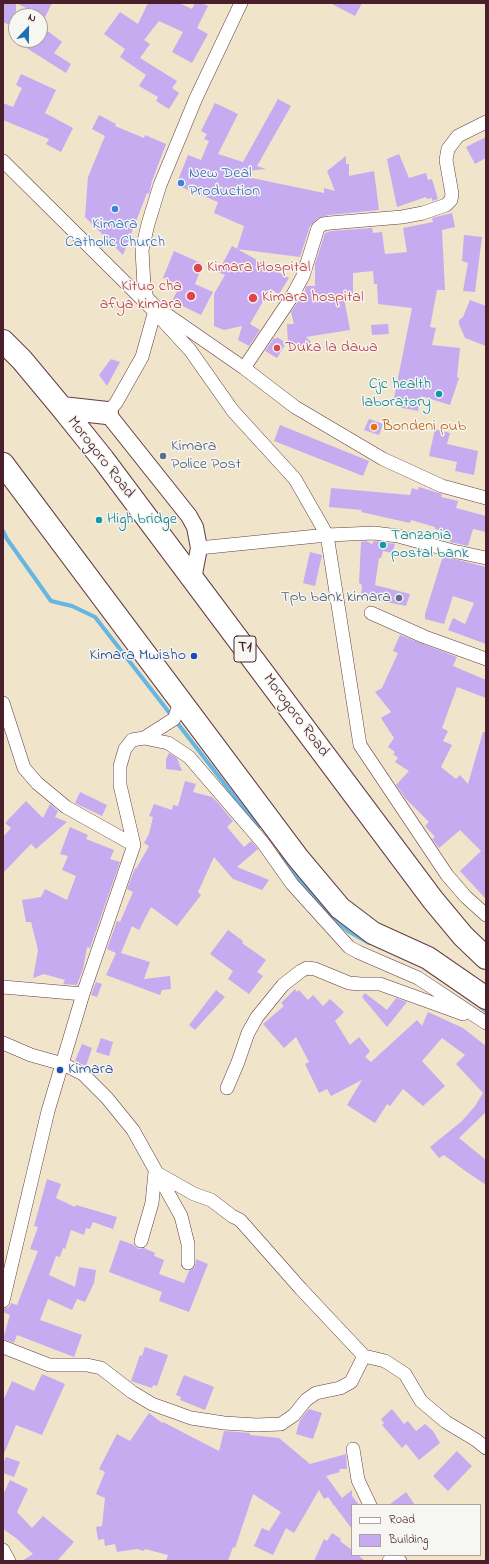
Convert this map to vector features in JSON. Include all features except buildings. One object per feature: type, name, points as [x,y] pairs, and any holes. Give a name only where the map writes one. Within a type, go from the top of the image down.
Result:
[{"type":"highway","name":"Morogoro Road","points":[[3,341],[22,360],[62,408],[193,579],[433,900],[463,936],[486,958]]},
{"type":"highway","points":[[62,408],[107,413]]},
{"type":"highway","points":[[3,464],[298,858],[340,908],[373,933],[428,958],[486,998]]},
{"type":"street","points":[[241,3],[196,98],[160,185],[142,250],[144,286],[148,298],[156,310],[244,368],[295,407],[383,459],[442,486],[486,498]]},
{"type":"street","points":[[244,368],[297,286],[311,252],[318,228],[323,224],[416,214],[435,210],[446,205],[451,200],[452,194],[446,160],[448,149],[458,136],[486,122]]},
{"type":"street","points":[[3,161],[156,310],[190,350],[233,411],[295,479],[327,535],[360,745],[447,876],[466,897],[486,915]]},
{"type":"street","points":[[156,310],[142,357],[116,403],[107,413],[189,516],[197,534],[199,548],[193,579]]},
{"type":"street","points":[[199,548],[327,535],[374,533],[398,536],[453,551],[486,558]]},
{"type":"street","points":[[371,613],[425,637],[486,659]]},
{"type":"street","points":[[144,738],[174,719],[181,701]]},
{"type":"street","points":[[3,703],[24,768],[37,783],[66,807],[134,845]]},
{"type":"street","points":[[3,1301],[48,1111],[84,994],[134,845],[120,785],[120,766],[125,749],[132,740],[144,738],[168,743],[188,757],[263,843],[292,884],[349,947],[418,978],[485,1023]]},
{"type":"street","points":[[227,1088],[248,1033],[257,1017],[283,985],[300,971],[307,968],[349,983],[380,984],[485,1023]]},
{"type":"street","points":[[3,988],[84,994]]},
{"type":"street","points":[[3,1043],[31,1055],[63,1064],[83,1074],[107,1098],[133,1130],[155,1172],[181,1216],[188,1244],[188,1264]]},
{"type":"street","points":[[141,1241],[152,1204],[155,1172]]},
{"type":"street","points":[[155,1172],[194,1194],[211,1200],[232,1216],[240,1220],[301,1289],[364,1356],[385,1361],[405,1374],[421,1401],[446,1422],[476,1440],[486,1448]]},
{"type":"street","points":[[3,1347],[49,1365],[87,1365],[101,1368],[143,1400],[176,1414],[206,1420],[256,1425],[271,1425],[286,1422],[306,1400],[316,1393],[347,1385],[351,1382],[364,1356]]},
{"type":"street","points":[[353,1449],[358,1480],[370,1504]]},
{"type":"street","points":[[3,1550],[9,1561]]},
{"type":"waterway","points":[[3,531],[7,539],[51,601],[72,606],[95,617],[258,827]]},
{"type":"waterway","points":[[279,855],[325,910],[348,931],[369,943]]},
{"type":"waterway","points":[[477,1004],[486,1011]]},
{"type":"place","name":"New Deal Production","points":[[181,183]]},
{"type":"place","name":"Kimara Catholic Church","points":[[115,209]]},
{"type":"place","name":"Kimara Hospital","points":[[198,268]]},
{"type":"place","name":"Kituo cha afya kimara","points":[[191,296]]},
{"type":"place","name":"Kimara hospital","points":[[253,298]]},
{"type":"place","name":"Duka la dawa","points":[[277,348]]},
{"type":"place","name":"Cjc health laboratory","points":[[439,394]]},
{"type":"place","name":"Bondeni pub","points":[[374,427]]},
{"type":"place","name":"Kimara Police Post","points":[[163,456]]},
{"type":"place","name":"High bridge","points":[[99,520]]},
{"type":"place","name":"Tanzania postal bank","points":[[383,545]]},
{"type":"place","name":"Tpb bank kimara","points":[[399,598]]},
{"type":"place","name":"Kimara Mwisho","points":[[194,656]]},
{"type":"place","name":"Kimara","points":[[60,1070]]}]
